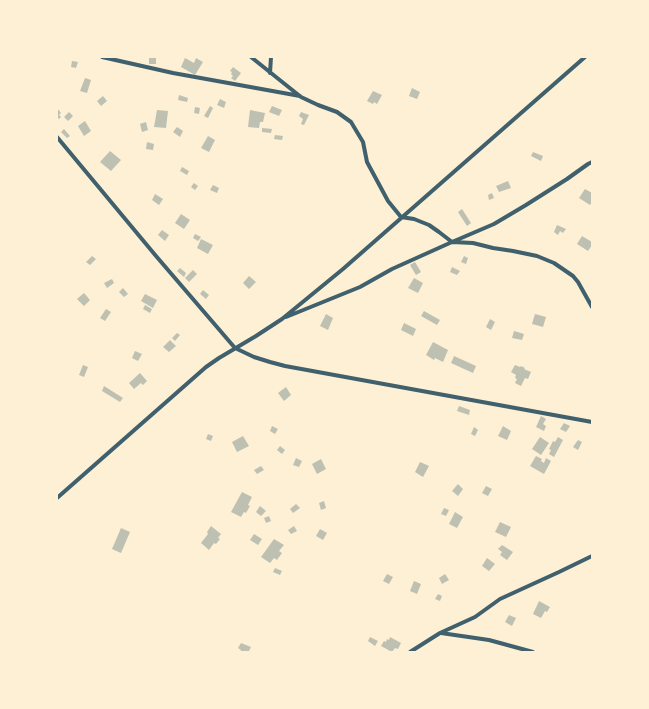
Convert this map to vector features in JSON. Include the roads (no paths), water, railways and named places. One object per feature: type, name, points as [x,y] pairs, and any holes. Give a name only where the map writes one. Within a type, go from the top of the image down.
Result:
[{"type":"street","points":[[102,57],[173,73],[301,97]]},
{"type":"street","points":[[252,57],[301,97],[337,112],[351,122],[363,142],[367,162],[388,201],[401,217],[414,219],[429,225],[452,242],[473,243],[519,252],[537,256],[554,263],[573,276],[592,307]]},
{"type":"street","points":[[270,57],[270,73]]},
{"type":"street","points":[[57,498],[206,367],[282,318],[343,269],[585,57]]},
{"type":"street","points":[[57,138],[150,250],[235,348],[254,357],[285,366],[592,422]]},
{"type":"street","points":[[282,318],[360,287],[392,269],[494,224],[556,187],[592,162]]},
{"type":"street","points":[[410,652],[440,633],[475,617],[500,599],[592,556]]},
{"type":"street","points":[[440,633],[489,640],[533,652]]}]
